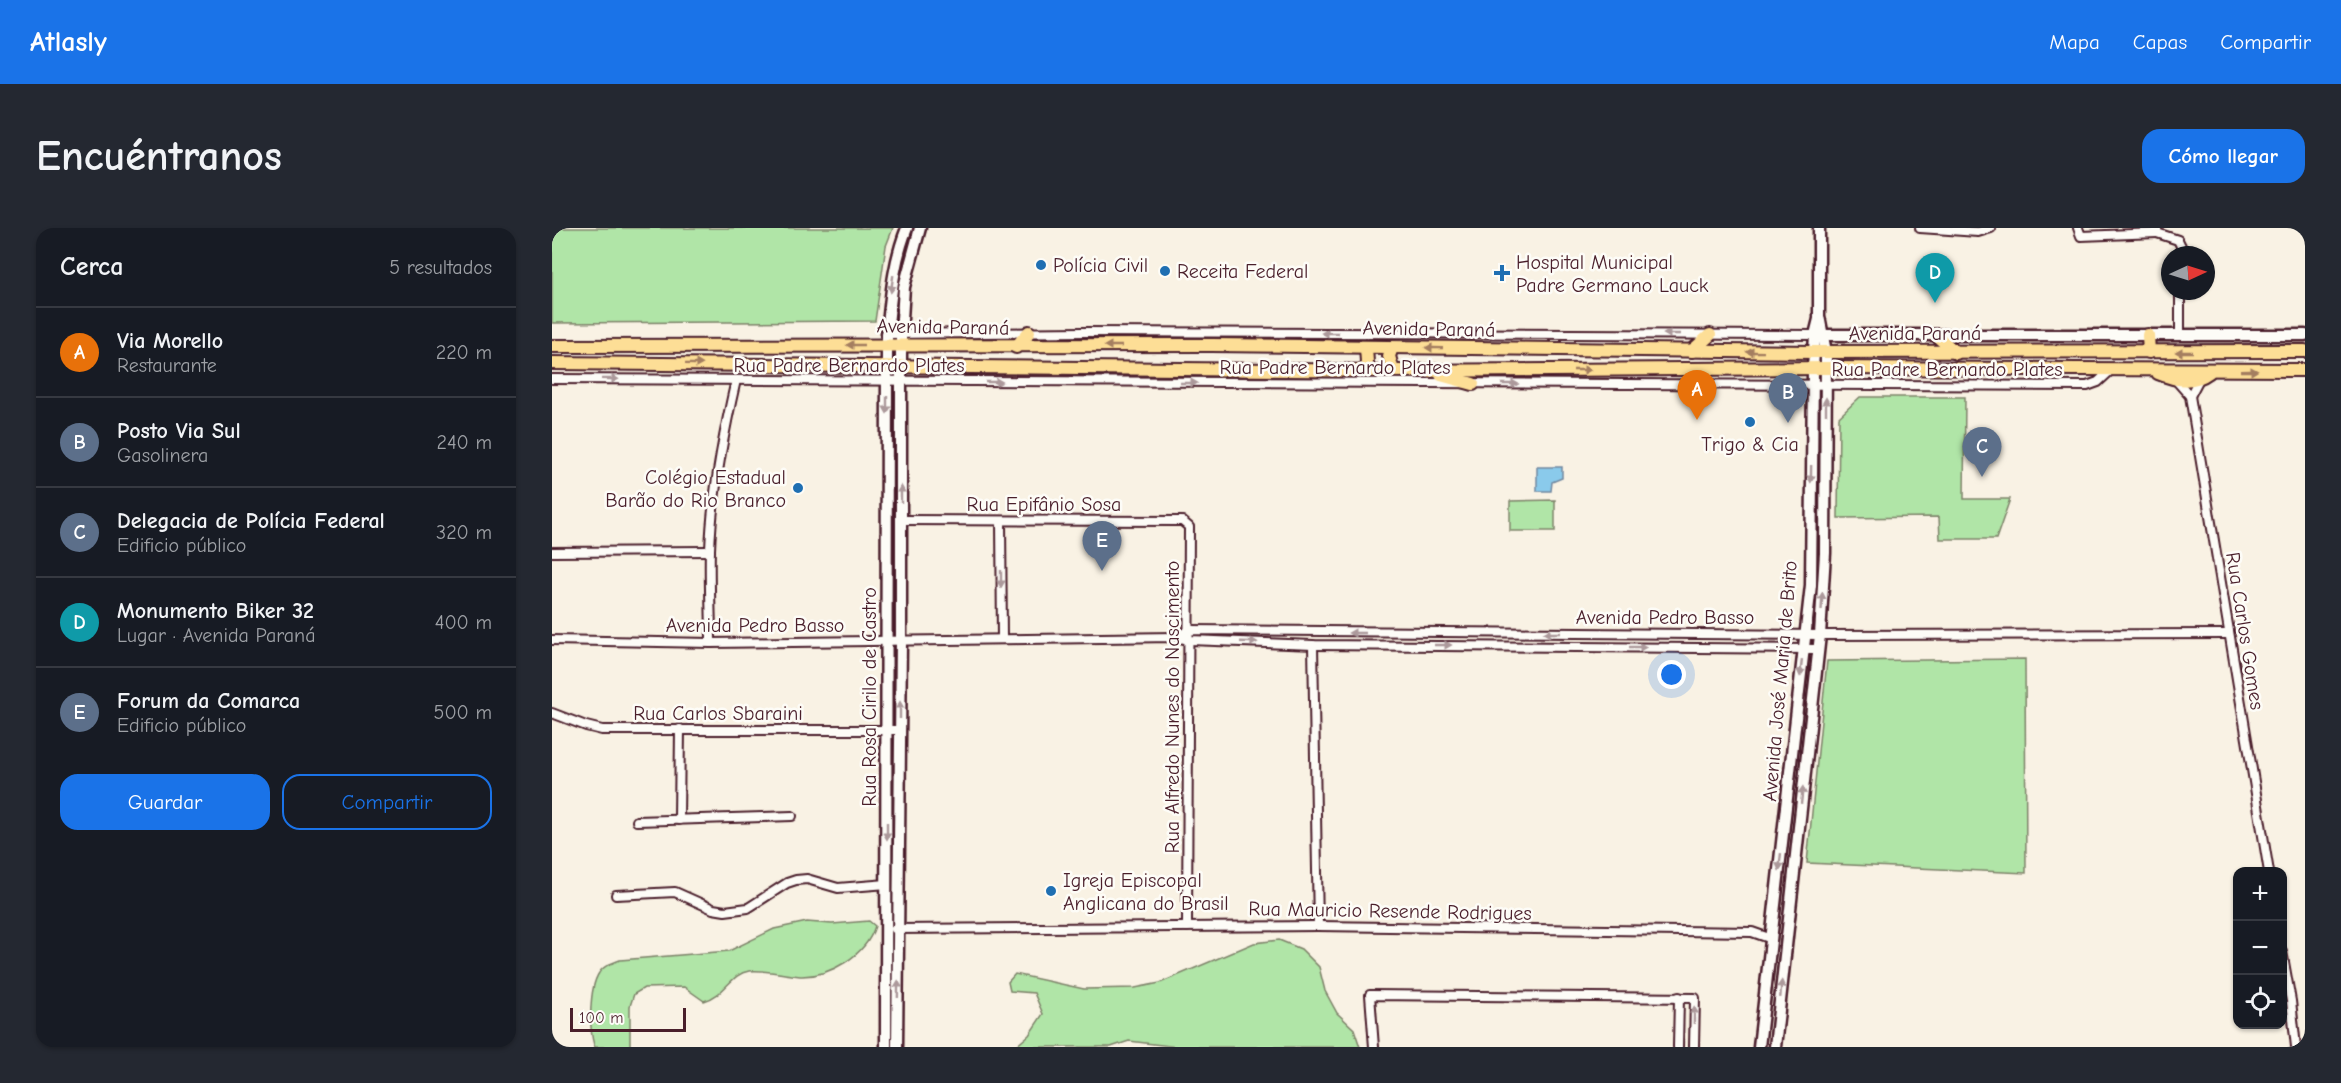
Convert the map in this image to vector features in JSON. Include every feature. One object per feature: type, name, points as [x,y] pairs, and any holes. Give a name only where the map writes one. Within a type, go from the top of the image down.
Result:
[{"type":"main road","name":"Rua Rosa Cirilo de Castro","points":[[886,1047],[893,929],[887,884],[887,340],[893,276],[907,228]]},
{"type":"main road","points":[[897,1047],[893,929],[900,758],[900,341],[904,288],[920,228]]},
{"type":"main road","name":"Avenida José Maria de Brito","points":[[1775,1047],[1820,635],[1826,507],[1826,368],[1820,352],[1819,335],[1819,228]]},
{"type":"main road","points":[[1016,347],[1029,333]]},
{"type":"main road","points":[[1692,351],[1710,334]]},
{"type":"main road","name":"Avenida Paraná","points":[[1819,335],[2305,335]]},
{"type":"main road","points":[[1936,335],[1956,353]]},
{"type":"main road","points":[[2148,336],[2149,352]]},
{"type":"main road","name":"Avenida Paraná","points":[[552,346],[887,340],[1016,347],[1212,345],[1956,353],[2305,351]]},
{"type":"main road","points":[[1365,371],[1366,348]]},
{"type":"main road","points":[[1392,348],[1389,356],[1393,371]]},
{"type":"main road","name":"Avenida José Maria de Brito","points":[[1760,1047],[1811,585],[1812,368],[1820,352]]},
{"type":"main road","points":[[2288,370],[2292,363],[2289,352]]},
{"type":"main road","name":"Avenida Paraná","points":[[552,363],[1365,371],[1812,368],[2305,370]]},
{"type":"main road","points":[[2151,370],[2175,379],[2199,379],[2210,371]]},
{"type":"main road","points":[[1422,371],[1473,384]]},
{"type":"main road","points":[[1811,504],[1820,509],[1826,507]]},
{"type":"main road","points":[[887,758],[900,758]]},
{"type":"street","points":[[1921,229],[1978,232],[1991,228]]},
{"type":"street","points":[[2080,232],[2157,231],[2176,237],[2181,246]]},
{"type":"street","points":[[2180,300],[2180,336]]},
{"type":"street","points":[[900,341],[1029,333],[1819,335]]},
{"type":"street","name":"Rua Padre Bernardo Plates","points":[[552,378],[901,382],[2087,386],[2098,382],[2111,370]]},
{"type":"street","points":[[2175,379],[2190,396],[2199,379]]},
{"type":"street","points":[[711,643],[710,551],[714,498],[723,435],[736,381]]},
{"type":"street","name":"Rua Carlos Gomes","points":[[2190,396],[2268,867]]},
{"type":"street","name":"Rua Epifânio Sosa","points":[[901,520],[1182,521],[1187,524]]},
{"type":"street","points":[[1001,521],[1002,639]]},
{"type":"street","name":"Rua Alfredo Nunes do Nascimento","points":[[1187,524],[1189,527],[1190,630],[1187,927]]},
{"type":"street","points":[[552,552],[710,551]]},
{"type":"street","name":"Avenida Pedro Basso","points":[[1175,637],[1190,630],[1289,633],[2228,634]]},
{"type":"street","name":"Avenida Pedro Basso","points":[[552,640],[711,643],[1175,637],[1190,640],[1313,645],[1804,647],[1818,649]]},
{"type":"street","points":[[1313,645],[1318,926]]},
{"type":"street","name":"Rua Carlos Sbaraini","points":[[552,713],[602,730],[900,730]]},
{"type":"street","points":[[679,820],[680,729]]},
{"type":"street","points":[[637,821],[792,816]]},
{"type":"street","points":[[616,895],[675,892],[713,909],[725,911],[748,908],[786,883],[796,880],[807,879],[838,888],[887,884]]},
{"type":"street","name":"Rua Mauricio Resende Rodrigues","points":[[893,929],[1318,926],[1752,932],[1772,939]]},
{"type":"street","points":[[2287,975],[2296,1047]]},
{"type":"street","points":[[1374,1047],[1370,995],[1695,998],[1694,1047]]},
{"type":"street","points":[[1678,1047],[1679,997]]},
{"type":"green space","points":[[552,228],[893,228],[886,246],[875,321],[552,323]]},
{"type":"green space","points":[[1860,397],[1965,397],[1964,499],[2010,499],[1996,539],[1940,539],[1939,517],[1838,518],[1839,417]]},
{"type":"green space","points":[[1555,500],[1555,531],[1510,531],[1510,501]]},
{"type":"green space","points":[[2025,659],[2026,873],[1807,863],[1827,661]]},
{"type":"green space","points":[[869,921],[875,926],[864,946],[845,962],[823,973],[800,976],[749,971],[737,976],[718,994],[704,1001],[684,987],[644,988],[634,994],[630,1006],[630,1047],[595,1047],[594,1045],[591,1019],[593,988],[601,971],[611,964],[620,960],[729,951],[774,929],[807,922],[832,924]]},
{"type":"green space","points":[[1279,940],[1301,949],[1319,967],[1325,991],[1337,1013],[1354,1029],[1360,1047],[1178,1047],[1129,1041],[1111,1047],[1015,1047],[1029,1035],[1043,1014],[1034,993],[1010,991],[1008,982],[1015,974],[1084,989],[1135,988],[1160,983],[1254,943]]},
{"type":"water","points":[[1537,467],[1562,467],[1562,478],[1552,482],[1551,491],[1537,491]]},
{"type":"place","name":"Polícia Civil","points":[[1041,265]]},
{"type":"place","name":"Receita Federal","points":[[1165,271]]},
{"type":"place","name":"Hospital Municipal Padre Germano Lauck","points":[[1502,273]]},
{"type":"place","name":"Monumento Biker 32","points":[[1935,303]]},
{"type":"place","name":"Via Morello","points":[[1697,420]]},
{"type":"place","name":"Trigo & Cia","points":[[1750,422]]},
{"type":"place","name":"Posto Via Sul","points":[[1788,423]]},
{"type":"place","name":"Delegacia de Polícia Federal","points":[[1982,477]]},
{"type":"place","name":"Colégio Estadual Barão do Rio Branco","points":[[798,488]]},
{"type":"place","name":"Forum da Comarca","points":[[1102,571]]},
{"type":"place","name":"Igreja Episcopal Anglicana do Brasil","points":[[1051,891]]}]
